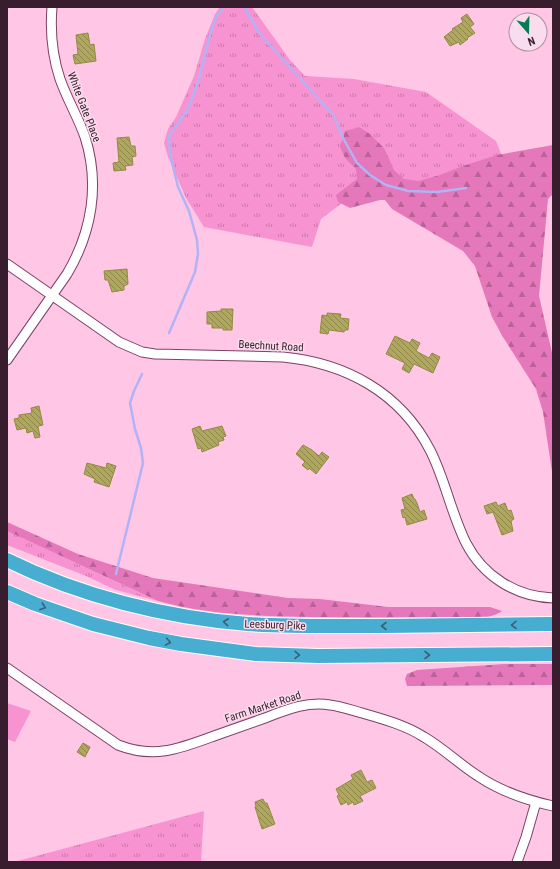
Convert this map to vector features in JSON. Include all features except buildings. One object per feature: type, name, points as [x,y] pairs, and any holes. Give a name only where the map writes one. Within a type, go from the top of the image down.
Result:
[{"type":"highway","name":"Leesburg Pike","points":[[7,560],[63,584],[118,601],[188,617],[224,622],[286,626],[553,624]]},
{"type":"highway","points":[[7,592],[35,604],[100,626],[181,644],[256,654],[334,656],[553,654]]},
{"type":"street","name":"White Gate Place","points":[[7,360],[71,268],[81,247],[90,217],[93,185],[91,163],[85,137],[60,80],[56,66],[51,32],[52,7]]},
{"type":"street","name":"Beechnut Road","points":[[7,264],[119,342],[142,352],[155,354],[283,356],[302,358],[335,367],[368,384],[395,404],[420,432],[430,448],[438,465],[466,542],[481,565],[502,583],[515,590],[527,595],[553,598]]},
{"type":"street","name":"Farm Market Road","points":[[7,668],[111,740],[128,749],[141,752],[153,752],[180,748],[303,705],[329,704],[385,719],[402,726],[429,740],[478,776],[494,785],[514,795],[553,806]]},
{"type":"street","points":[[517,862],[536,802]]},
{"type":"green space","points":[[220,7],[252,7],[290,60],[305,76],[354,79],[426,92],[496,141],[504,161],[350,197],[321,219],[312,247],[204,227],[186,198],[168,157],[164,143],[168,129],[176,117],[194,76],[205,39],[215,14]]},
{"type":"green space","points":[[359,127],[370,134],[384,148],[394,170],[404,179],[418,181],[497,155],[553,145],[553,194],[548,199],[539,296],[553,357],[553,478],[543,412],[536,389],[492,317],[475,266],[463,251],[392,209],[385,200],[350,208],[338,202],[336,195],[357,179],[356,169],[345,158],[340,147],[345,131]]},
{"type":"green space","points":[[7,522],[78,554],[153,578],[288,598],[320,599],[388,607],[490,607],[502,611],[488,617],[293,617],[234,614],[177,606],[158,601],[7,531]]},
{"type":"green space","points":[[7,531],[158,601],[116,590],[86,576],[7,545]]},
{"type":"green space","points":[[504,664],[553,664],[553,685],[407,686],[405,679],[407,674],[417,670]]},
{"type":"green space","points":[[7,703],[31,711],[15,742],[7,739]]},
{"type":"green space","points":[[204,811],[201,862],[14,862]]},
{"type":"waterway","points":[[169,333],[195,272],[198,254],[197,240],[189,211],[178,187],[170,154],[169,136],[188,109],[198,82],[216,17],[224,7]]},
{"type":"waterway","points":[[244,7],[260,34],[334,116],[343,138],[357,163],[370,175],[386,185],[408,191],[437,192],[466,188]]},
{"type":"waterway","points":[[116,574],[143,463],[141,448],[135,429],[130,403],[142,374]]}]
